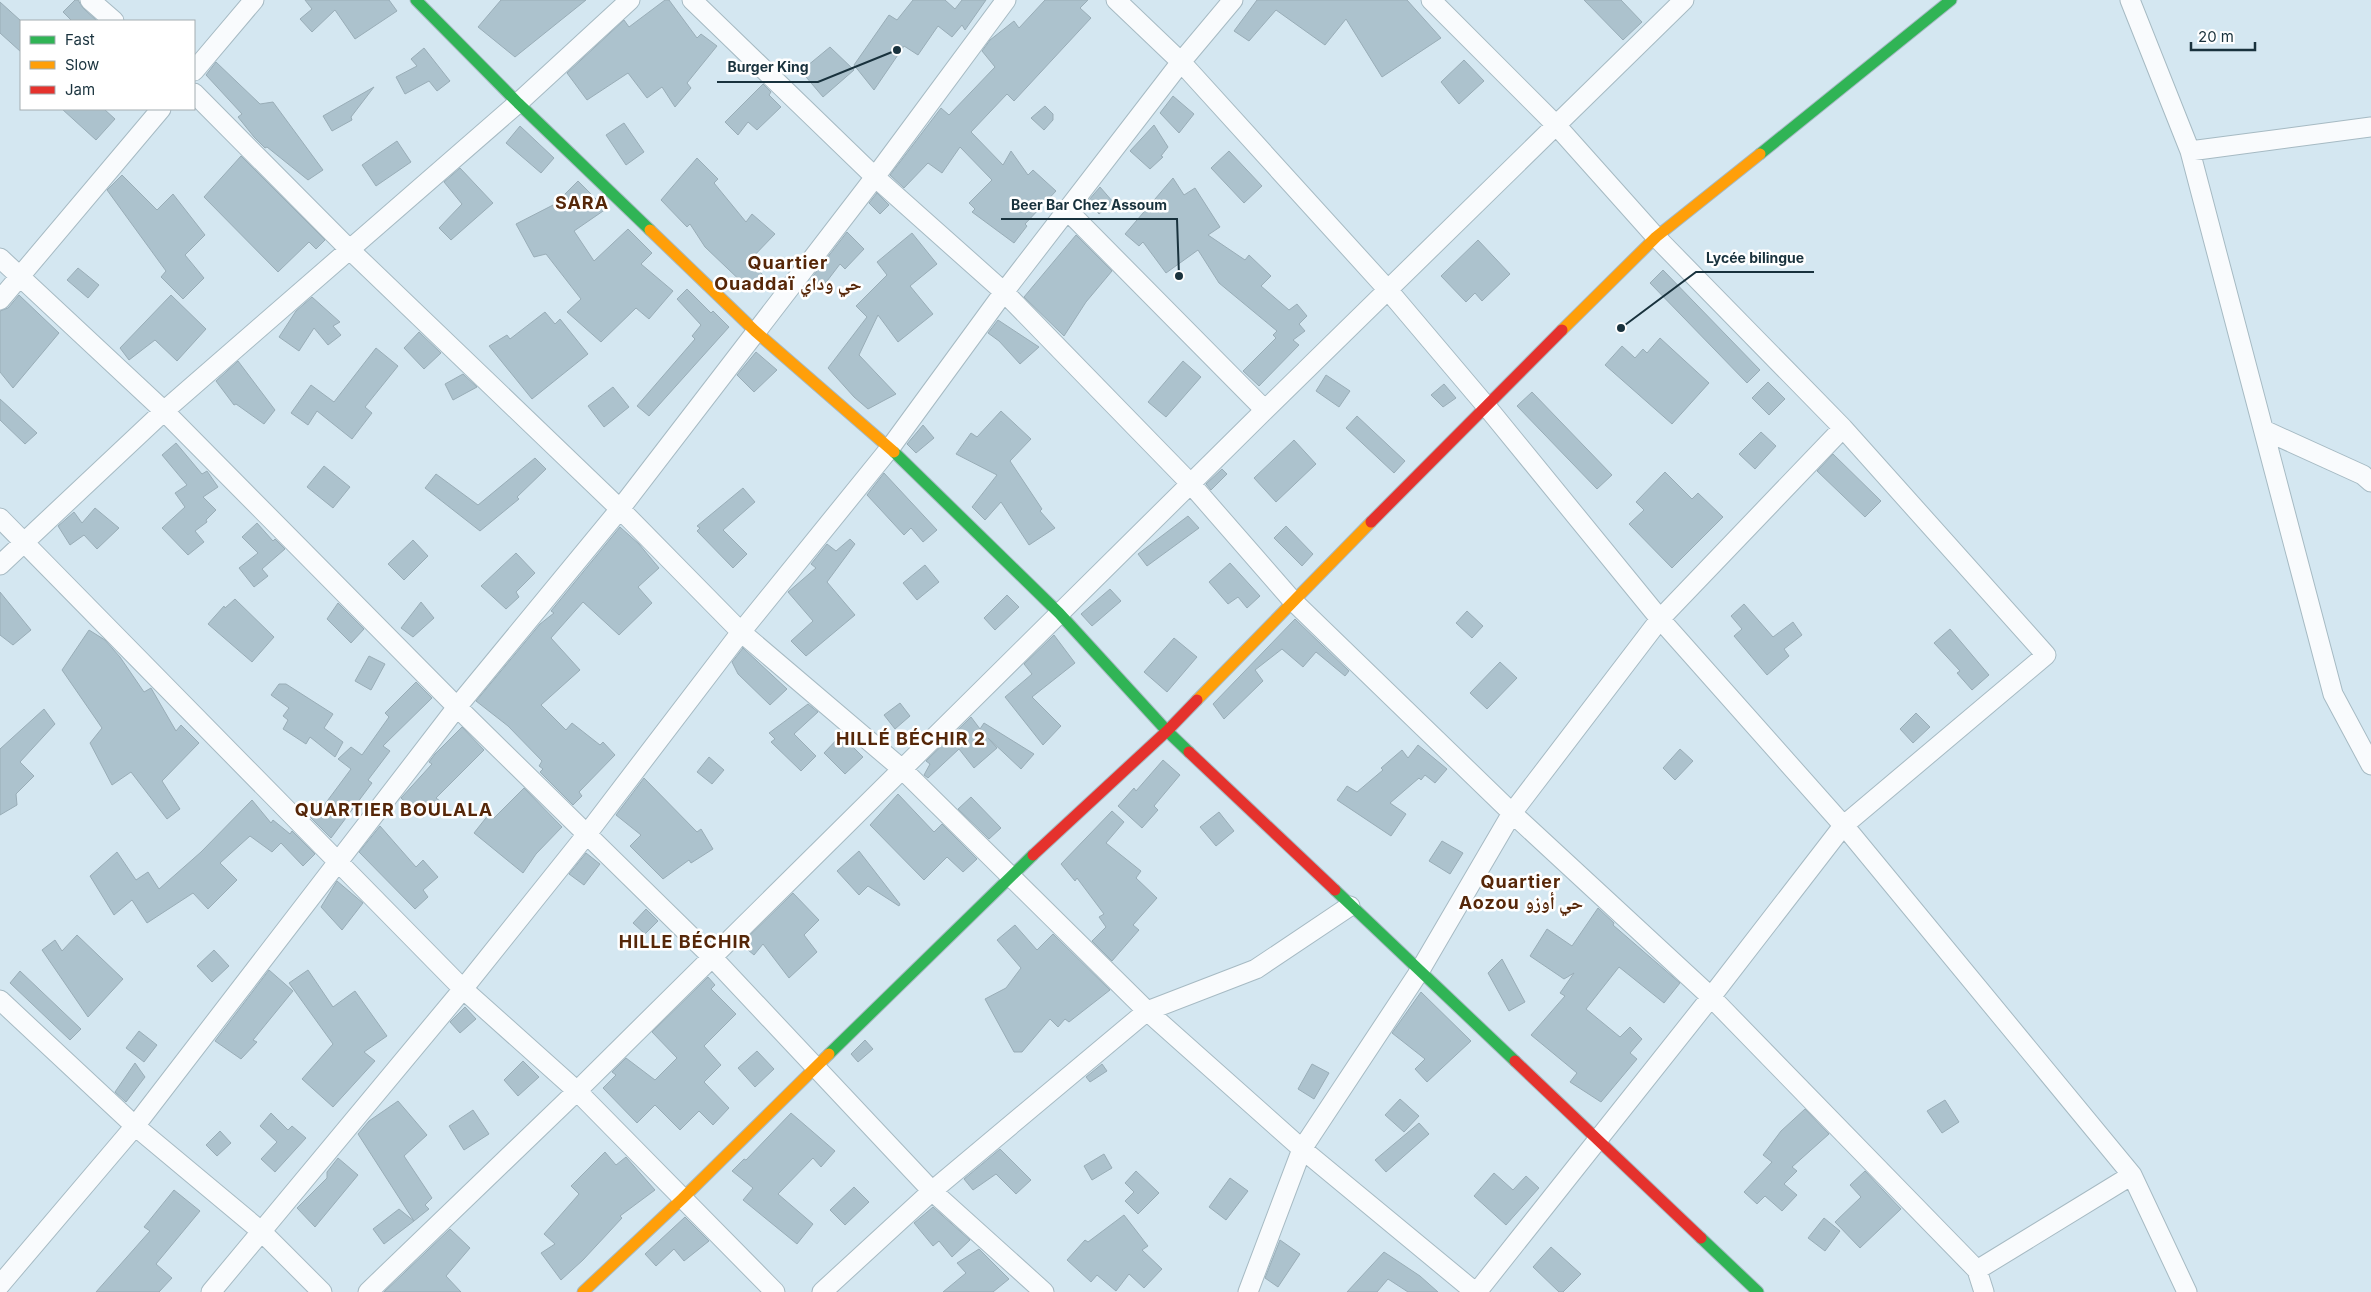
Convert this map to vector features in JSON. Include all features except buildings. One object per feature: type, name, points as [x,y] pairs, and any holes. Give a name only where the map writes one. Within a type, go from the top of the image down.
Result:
[{"type":"street","points":[[90,0],[113,20]]},
{"type":"street","points":[[195,69],[254,0]]},
{"type":"street","points":[[416,0],[518,103],[755,331],[890,448],[1059,613],[1167,731],[1758,1292]]},
{"type":"street","points":[[0,565],[164,411],[518,103],[630,0]]},
{"type":"street","points":[[692,0],[876,177],[1004,292],[1190,484],[1292,600],[1512,813],[1711,997],[1977,1270],[1984,1292]]},
{"type":"street","points":[[0,1285],[135,1126],[458,707],[620,509],[755,331],[876,177],[1006,0]]},
{"type":"street","points":[[1116,0],[1181,62],[1388,290],[1487,406],[1660,619],[1843,826],[2132,1176],[2187,1292]]},
{"type":"street","points":[[210,1292],[462,990],[587,834],[741,632],[890,448],[1004,292],[1181,62],[1233,0]]},
{"type":"street","points":[[195,94],[350,250],[620,509],[741,632],[902,769],[1147,1010],[1302,1149],[1476,1292],[1711,997],[1843,826],[2046,655],[1843,428],[1656,237],[1556,125],[1431,0]]},
{"type":"street","points":[[368,1292],[577,1091],[1059,613],[1684,0]]},
{"type":"street","points":[[583,1292],[682,1199],[1010,876],[1167,731],[1292,600],[1656,237],[1951,0]]},
{"type":"street","points":[[2130,0],[2190,151],[2333,694],[2371,765]]},
{"type":"street","points":[[0,300],[160,110]]},
{"type":"street","points":[[2190,151],[2371,127]]},
{"type":"street","points":[[1068,211],[1265,410]]},
{"type":"street","points":[[0,258],[164,411],[458,707],[712,957],[932,1190],[1044,1292]]},
{"type":"street","points":[[1248,1292],[1302,1149],[1419,972],[1512,813],[1660,619],[1843,428]]},
{"type":"street","points":[[2264,430],[2363,475],[2371,482]]},
{"type":"street","points":[[0,518],[462,990],[577,1091],[775,1292]]},
{"type":"street","points":[[822,1292],[932,1190],[1147,1010],[1256,969],[1350,906]]},
{"type":"street","points":[[0,1000],[135,1126],[262,1232],[322,1292]]},
{"type":"street","points":[[1977,1270],[2132,1176]]},
{"type":"traffic: fast","points":[[416,0],[518,103],[650,230]]},
{"type":"traffic: fast","points":[[1760,154],[1951,0]]},
{"type":"traffic: fast","points":[[894,452],[1059,613],[1167,731],[1189,752]]},
{"type":"traffic: fast","points":[[829,1054],[1033,855]]},
{"type":"traffic: fast","points":[[1335,890],[1515,1061]]},
{"type":"traffic: fast","points":[[1701,1238],[1758,1292]]},
{"type":"traffic: slow","points":[[1562,330],[1656,237],[1760,154]]},
{"type":"traffic: slow","points":[[650,230],[755,331],[894,452]]},
{"type":"traffic: slow","points":[[1197,700],[1371,522]]},
{"type":"traffic: slow","points":[[583,1292],[682,1199],[829,1054]]},
{"type":"traffic: jam","points":[[1371,522],[1562,330]]},
{"type":"traffic: jam","points":[[1033,855],[1167,731],[1197,700]]},
{"type":"traffic: jam","points":[[1189,752],[1335,890]]},
{"type":"traffic: jam","points":[[1515,1061],[1701,1238]]},
{"type":"place","name":"Burger King","points":[[897,50]]},
{"type":"place","name":"Beer Bar Chez Assoum","points":[[1179,276]]},
{"type":"place","name":"Lycée bilingue","points":[[1621,328]]},
{"type":"district","name":"SARA","points":[[582,203]]},
{"type":"district","name":"Quartier Ouaddaï حي وداي","points":[[788,273]]},
{"type":"district","name":"HILLÉ BÉCHIR 2","points":[[911,739]]},
{"type":"district","name":"QUARTIER BOULALA","points":[[394,810]]},
{"type":"district","name":"Quartier Aozou حي أوزو","points":[[1521,892]]},
{"type":"district","name":"HILLE BÉCHIR","points":[[685,942]]}]
